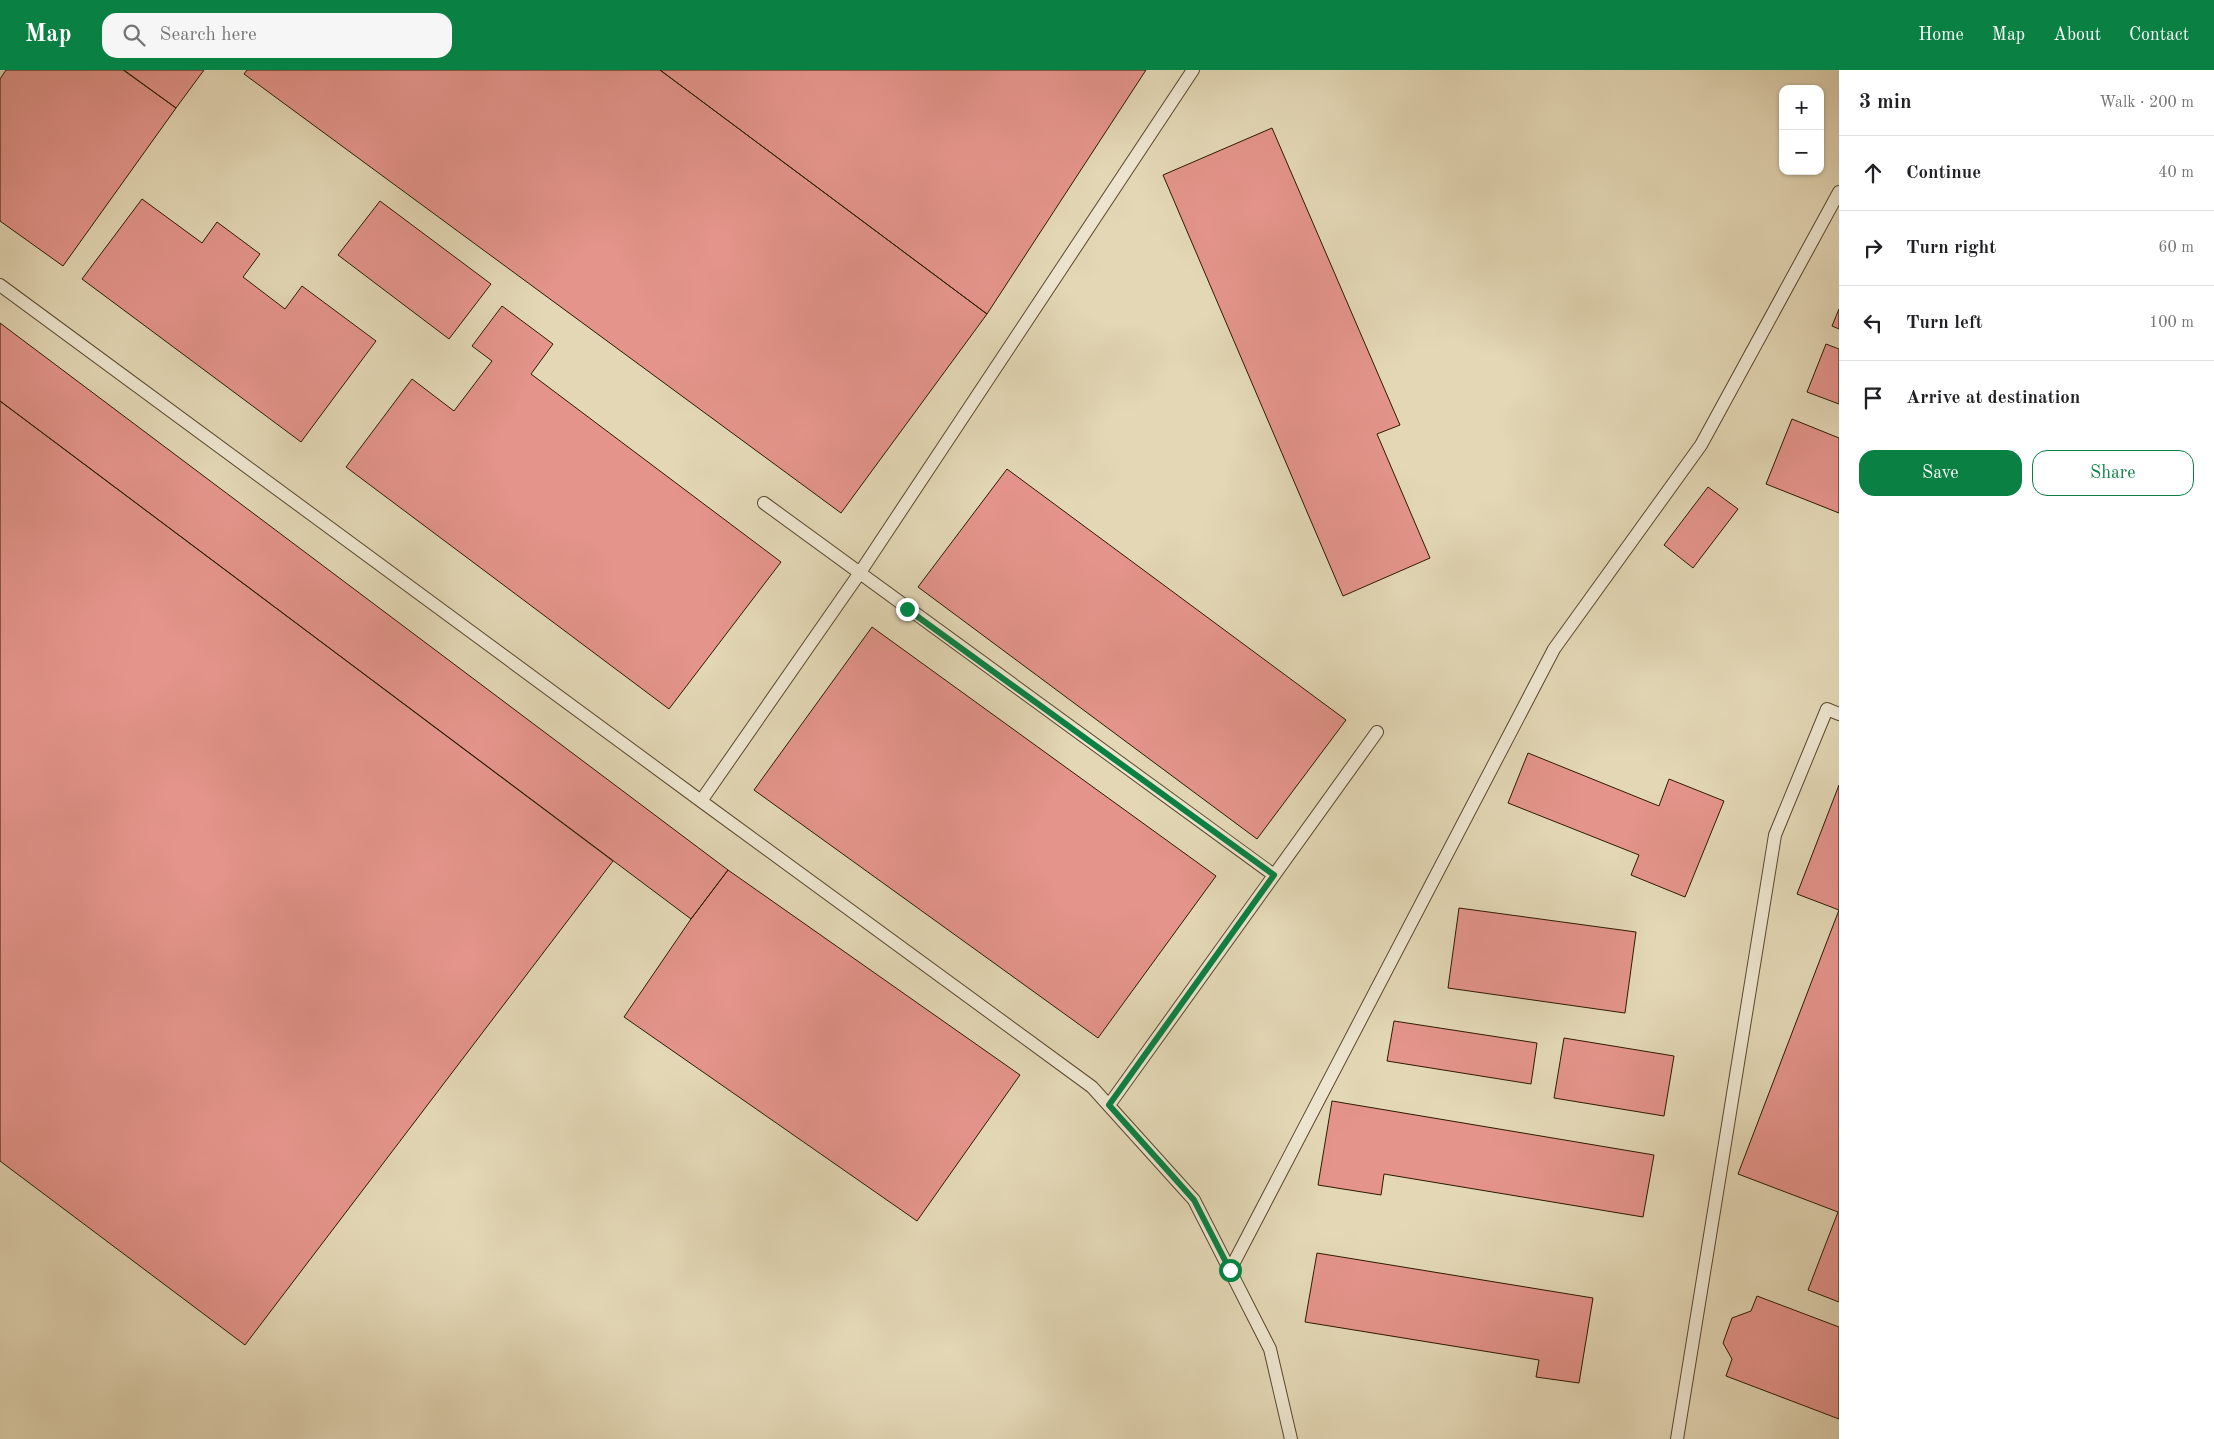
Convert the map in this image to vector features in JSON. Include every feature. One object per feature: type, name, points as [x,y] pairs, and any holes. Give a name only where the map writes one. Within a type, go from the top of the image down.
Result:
[{"type":"lane","points":[[701,801],[859,574],[1193,70]]},
{"type":"lane","points":[[1230,1270],[1554,649],[1701,445],[1839,192]]},
{"type":"lane","points":[[0,285],[1092,1086],[1194,1200],[1270,1349],[1291,1439]]},
{"type":"lane","points":[[764,503],[1274,875]]},
{"type":"lane","points":[[1678,1439],[1775,835],[1827,709],[1839,714]]},
{"type":"lane","points":[[1109,1105],[1377,732]]},
{"type":"building","points":[[6,70],[123,70],[176,108],[63,266],[0,221],[0,79]]},
{"type":"building","points":[[124,70],[204,70],[176,108]]},
{"type":"building","points":[[247,70],[660,70],[987,314],[841,513],[244,74]]},
{"type":"building","points":[[660,70],[1146,70],[987,314]]},
{"type":"building","points":[[1272,128],[1400,425],[1377,434],[1430,558],[1343,596],[1163,175]]},
{"type":"building","points":[[142,199],[202,243],[217,222],[260,254],[243,277],[285,309],[302,286],[376,341],[301,442],[82,279]]},
{"type":"building","points":[[380,201],[491,284],[449,339],[338,255]]},
{"type":"building","points":[[502,306],[553,344],[531,374],[781,562],[669,709],[346,467],[412,379],[454,411],[492,361],[472,346]]},
{"type":"building","points":[[1839,309],[1839,329],[1832,326]]},
{"type":"building","points":[[0,323],[728,870],[691,919],[0,401]]},
{"type":"building","points":[[1826,344],[1839,349],[1839,404],[1807,392]]},
{"type":"building","points":[[0,401],[613,861],[245,1345],[0,1161]]},
{"type":"building","points":[[1792,419],[1839,438],[1839,513],[1766,484]]},
{"type":"building","points":[[1007,469],[1346,720],[1257,839],[918,587]]},
{"type":"building","points":[[1708,487],[1738,509],[1693,568],[1664,545]]},
{"type":"building","points":[[872,627],[1216,876],[1098,1038],[754,790]]},
{"type":"building","points":[[1528,753],[1659,806],[1669,779],[1724,801],[1685,897],[1631,875],[1639,855],[1508,803]]},
{"type":"building","points":[[1839,785],[1839,910],[1797,894]]},
{"type":"building","points":[[728,870],[1020,1075],[917,1221],[624,1017],[691,919]]},
{"type":"building","points":[[1459,908],[1636,932],[1625,1013],[1448,988]]},
{"type":"building","points":[[1839,910],[1839,1302],[1808,1290],[1838,1212],[1738,1174]]},
{"type":"building","points":[[1394,1021],[1537,1043],[1531,1084],[1387,1061]]},
{"type":"building","points":[[1564,1038],[1674,1056],[1664,1116],[1554,1098]]},
{"type":"building","points":[[1332,1101],[1654,1155],[1643,1217],[1384,1174],[1381,1195],[1318,1185]]},
{"type":"building","points":[[1317,1253],[1593,1298],[1579,1383],[1536,1377],[1539,1360],[1305,1322]]},
{"type":"building","points":[[1757,1296],[1839,1327],[1839,1419],[1726,1376],[1732,1359],[1723,1343],[1732,1318],[1751,1311]]},
{"type":"route","points":[[907,609],[1274,875],[1109,1105],[1194,1200],[1230,1270]]}]
